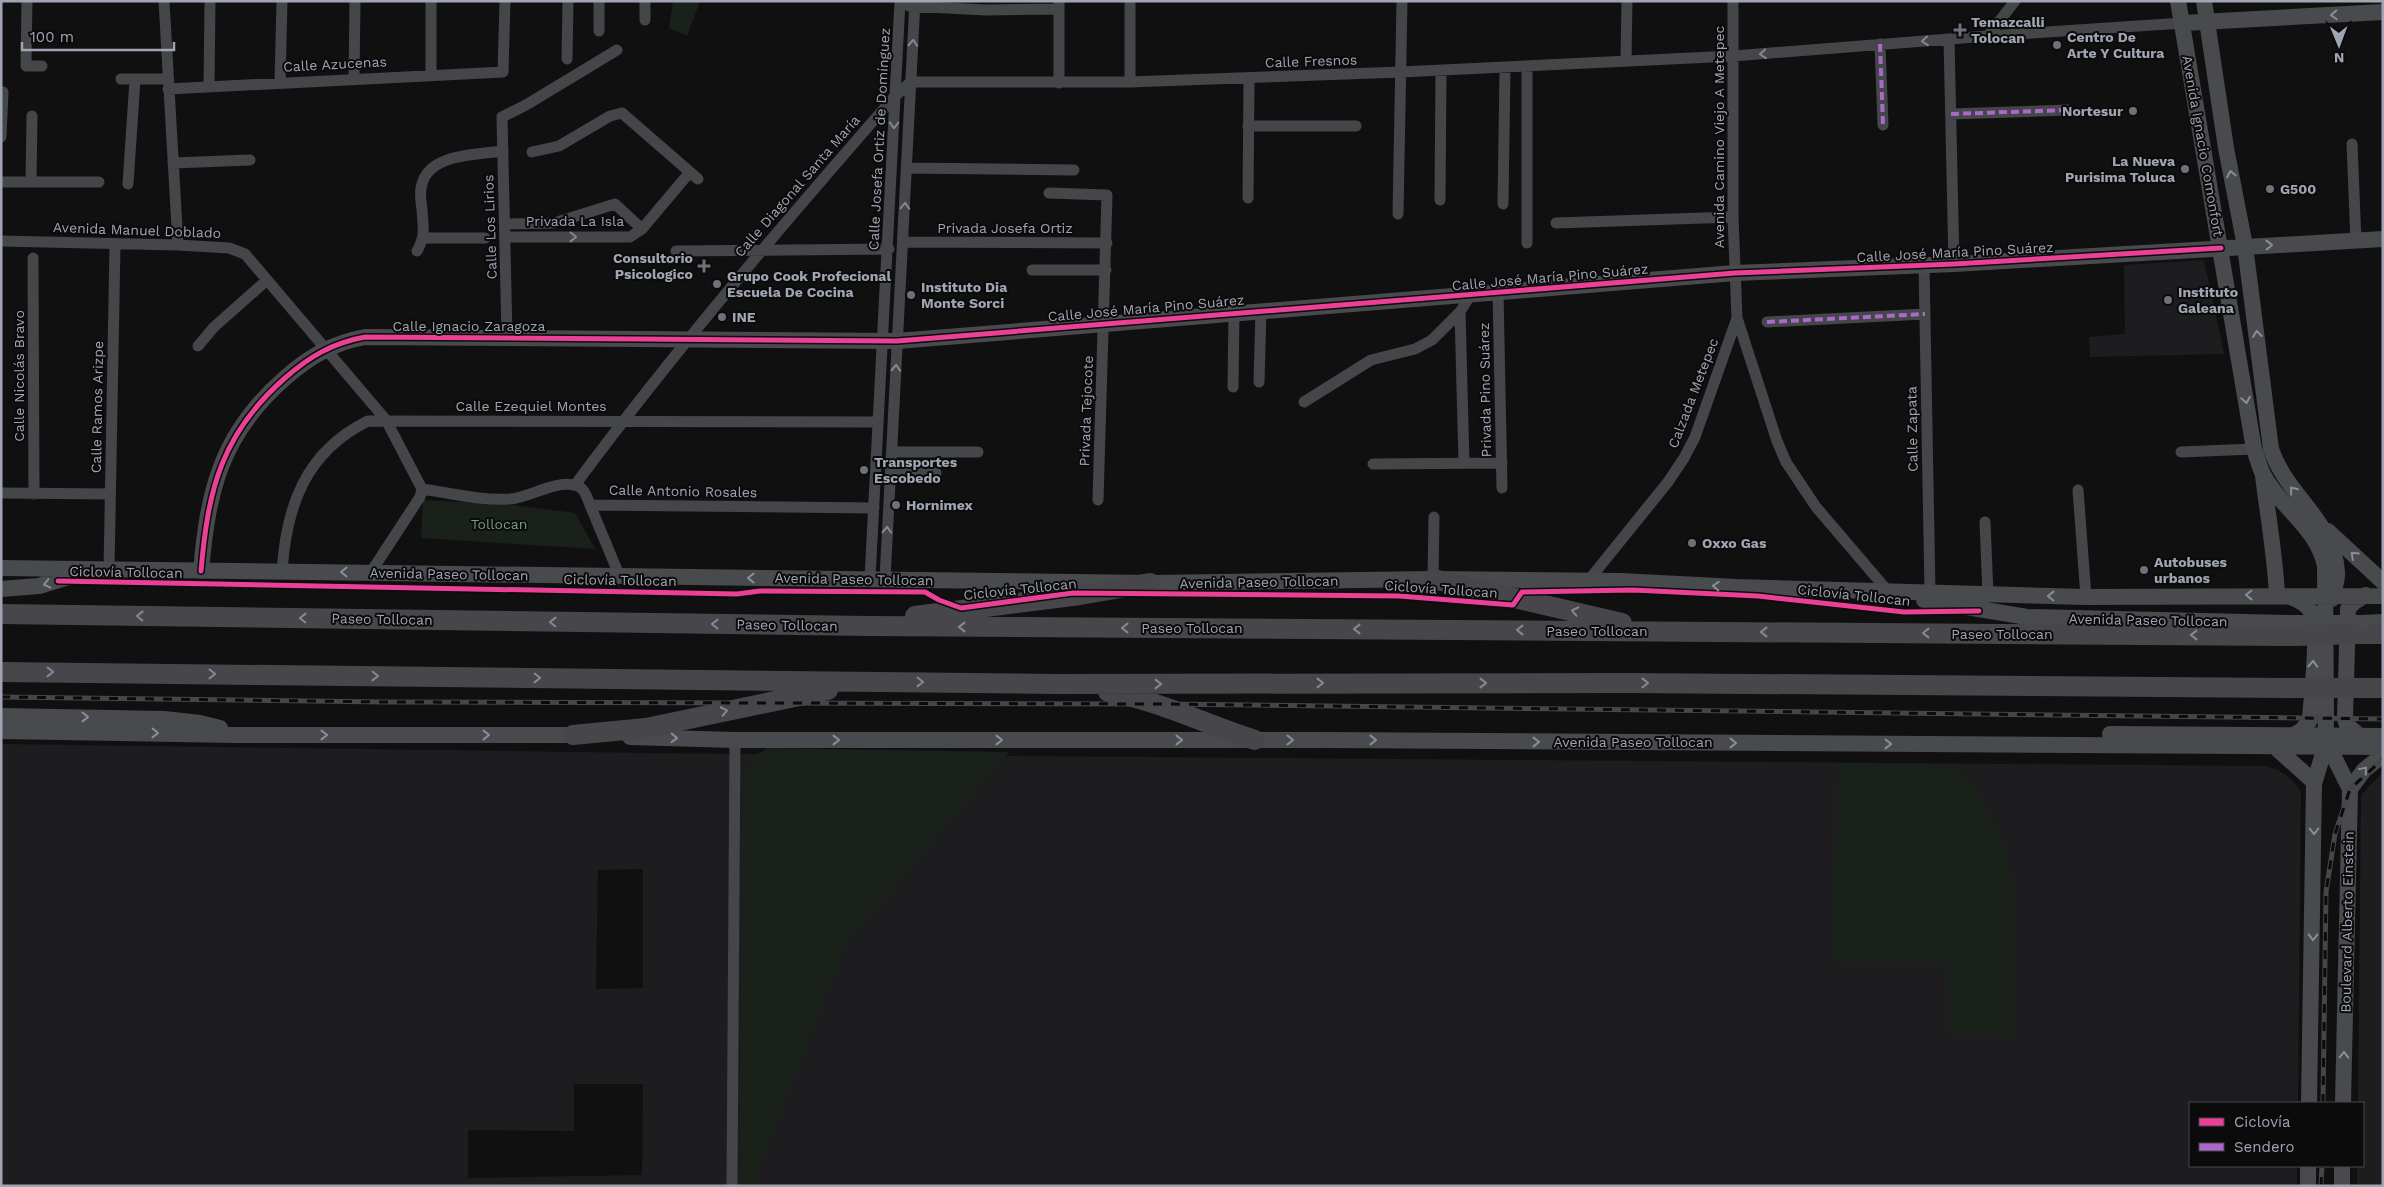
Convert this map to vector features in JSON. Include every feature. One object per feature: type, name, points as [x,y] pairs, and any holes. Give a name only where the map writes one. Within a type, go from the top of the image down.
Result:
[{"type":"highway","points":[[1433,580],[1656,631]]},
{"type":"highway","points":[[869,626],[914,616],[1080,595],[1150,583]]},
{"type":"highway","name":"Paseo Tollocan","points":[[1,614],[869,626],[1656,631],[2294,630],[2357,628],[2383,634]]},
{"type":"highway","points":[[1,672],[1057,684],[1628,683],[2383,688]]},
{"type":"highway","points":[[573,735],[646,728],[872,682]]},
{"type":"highway","points":[[1057,684],[1161,704],[1218,729],[1255,740]]},
{"type":"main road","name":"Avenida Ignacio Comonfort","points":[[2178,1],[2254,449],[2263,475],[2319,546],[2325,566],[2329,597]]},
{"type":"main road","name":"Avenida Ignacio Comonfort","points":[[2204,1],[2226,148],[2245,246],[2271,449],[2277,467],[2283,476],[2324,527],[2338,573],[2329,597]]},
{"type":"main road","points":[[2183,23],[2383,12]]},
{"type":"main road","name":"Calle José María Pino Suárez","points":[[890,341],[1735,273],[1954,264],[2383,239]]},
{"type":"main road","name":"Calle Ignacio Zaragoza","points":[[201,571],[205,522],[210,496],[228,448],[242,424],[261,398],[301,364],[324,349],[365,337],[890,341]]},
{"type":"main road","points":[[2263,475],[2269,527],[2281,595],[2304,604],[2314,621],[2310,720],[2302,730],[2275,747],[2314,782]]},
{"type":"main road","points":[[2324,527],[2383,582]]},
{"type":"main road","name":"Avenida Paseo Tollocan","points":[[1,568],[1150,583],[1433,580],[1588,581],[2086,597],[2281,595],[2329,597],[2375,595]]},
{"type":"main road","name":"Avenida Paseo Tollocan","points":[[1,589],[39,586],[91,569]]},
{"type":"main road","name":"Avenida Paseo Tollocan","points":[[1887,590],[1900,596],[2027,617],[2294,630]]},
{"type":"main road","points":[[2350,789],[2381,746],[2356,736],[2347,725],[2346,719],[2348,610],[2355,600],[2375,595]]},
{"type":"main road","points":[[2309,1102],[2314,782],[2327,747],[2329,597]]},
{"type":"main road","points":[[2357,628],[2383,622]]},
{"type":"main road","name":"Avenida Paseo Tollocan","points":[[1,716],[180,720],[215,726],[236,735]]},
{"type":"main road","name":"Avenida Paseo Tollocan","points":[[1,731],[236,735],[573,735],[735,740],[1255,740],[2275,747],[2381,746]]},
{"type":"main road","name":"Avenida Paseo Tollocan","points":[[1920,744],[1942,738],[1976,734],[2110,734],[2381,746]]},
{"type":"main road","name":"Boulevard Alberto Einstein","points":[[2327,747],[2350,789],[2343,1102]]},
{"type":"main road","points":[[2308,1167],[2308,1186]]},
{"type":"main road","points":[[2342,1167],[2342,1186]]},
{"type":"street","points":[[27,1],[26,66],[42,66]]},
{"type":"street","points":[[164,1],[167,84],[178,245]]},
{"type":"street","points":[[209,86],[210,1]]},
{"type":"street","points":[[280,82],[282,1]]},
{"type":"street","points":[[354,78],[356,1]]},
{"type":"street","points":[[431,1],[431,74]]},
{"type":"street","name":"Calle Azucenas","points":[[121,78],[167,84],[209,86],[503,72],[504,1]]},
{"type":"street","points":[[567,59],[568,1]]},
{"type":"street","points":[[599,1],[599,30]]},
{"type":"street","points":[[645,1],[645,20]]},
{"type":"street","points":[[1130,1],[1130,82]]},
{"type":"street","points":[[1398,214],[1402,1]]},
{"type":"street","points":[[1626,60],[1627,1]]},
{"type":"street","name":"Avenida Camino Viejo A Metepec","points":[[1733,1],[1733,216],[1735,273]]},
{"type":"street","points":[[1988,36],[2016,1]]},
{"type":"street","points":[[900,4],[1059,5],[1059,83]]},
{"type":"street","name":"Calle Josefa Ortiz de Domínguez","points":[[877,579],[892,452],[888,249],[900,4]]},
{"type":"street","name":"Calle Josefa Ortiz de Domínguez","points":[[877,579],[874,508],[878,422],[903,242],[915,4]]},
{"type":"street","name":"Calle Fresnos","points":[[911,82],[1130,82],[1505,68],[1626,60],[1733,56],[1949,38],[2183,23]]},
{"type":"street","points":[[1949,38],[1954,264]]},
{"type":"street","points":[[1880,44],[1883,125]]},
{"type":"street","name":"Calle Los Lirios","points":[[507,337],[506,224],[502,116],[526,105],[617,50]]},
{"type":"street","points":[[1526,243],[1527,66]]},
{"type":"street","points":[[1503,204],[1505,68]]},
{"type":"street","points":[[1440,200],[1441,70]]},
{"type":"street","points":[[1248,198],[1249,79]]},
{"type":"street","points":[[128,184],[134,80]]},
{"type":"street","points":[[895,96],[911,82]]},
{"type":"street","points":[[1,137],[3,92]]},
{"type":"street","name":"Calle Diagonal Santa María","points":[[575,485],[621,422],[688,338],[760,251],[895,96]]},
{"type":"street","points":[[1951,114],[2068,110]]},
{"type":"street","name":"Privada La Isla","points":[[506,237],[624,238],[633,236],[694,176],[622,113],[610,116],[559,146],[532,152]]},
{"type":"street","points":[[31,182],[32,116]]},
{"type":"street","points":[[1248,126],[1356,126]]},
{"type":"street","points":[[2352,144],[2356,242]]},
{"type":"street","points":[[417,251],[424,238],[421,190],[425,176],[433,167],[448,160],[503,151]]},
{"type":"street","points":[[173,164],[250,160]]},
{"type":"street","points":[[906,168],[1074,170]]},
{"type":"street","points":[[1,182],[99,182]]},
{"type":"street","name":"Privada Tejocote","points":[[1049,193],[1107,195],[1098,500]]},
{"type":"street","name":"Privada La Isla","points":[[506,224],[547,224],[565,220],[606,205],[615,204],[642,229]]},
{"type":"street","points":[[1556,223],[1733,216]]},
{"type":"street","points":[[547,224],[548,237]]},
{"type":"street","points":[[424,238],[485,238]]},
{"type":"street","name":"Avenida Manuel Doblado","points":[[1,241],[178,245],[237,251],[251,259],[324,349],[386,420],[420,481],[422,489]]},
{"type":"street","name":"Privada Josefa Ortiz","points":[[903,242],[1107,243]]},
{"type":"street","name":"Calle Ramos Arizpe","points":[[109,570],[115,245]]},
{"type":"street","points":[[676,251],[888,249]]},
{"type":"street","name":"Calle Nicolás Bravo","points":[[33,258],[34,494]]},
{"type":"street","name":"Calle Zapata","points":[[1924,264],[1930,592]]},
{"type":"street","points":[[1032,270],[1106,270]]},
{"type":"street","name":"Calzada Metepec","points":[[1588,581],[1668,482],[1695,437],[1737,318],[1735,273]]},
{"type":"street","points":[[198,346],[214,327],[267,280]]},
{"type":"street","name":"Privada Pino Suárez","points":[[1498,292],[1502,488]]},
{"type":"street","name":"Privada Pino Suárez","points":[[1304,402],[1371,360],[1415,349],[1432,340],[1460,312],[1472,294]]},
{"type":"street","points":[[1259,382],[1261,310]]},
{"type":"street","points":[[1233,387],[1234,312]]},
{"type":"street","points":[[1460,312],[1464,463]]},
{"type":"street","points":[[1768,322],[1925,314]]},
{"type":"street","points":[[1737,318],[1777,441],[1786,462],[1816,506],[1887,590]]},
{"type":"street","name":"Calle Ezequiel Montes","points":[[282,572],[284,541],[290,515],[300,488],[316,463],[329,449],[362,424],[372,420],[878,422]]},
{"type":"street","points":[[2181,452],[2254,449]]},
{"type":"street","points":[[892,452],[978,452]]},
{"type":"street","points":[[1372,464],[1502,463]]},
{"type":"street","points":[[890,472],[936,473]]},
{"type":"street","points":[[371,572],[420,497],[422,489],[470,496],[510,499],[554,487],[575,485]]},
{"type":"street","name":"Calle Antonio Rosales","points":[[575,485],[583,490],[590,505],[874,508]]},
{"type":"street","points":[[2078,490],[2086,597]]},
{"type":"street","points":[[1,493],[110,494]]},
{"type":"street","points":[[590,505],[620,577]]},
{"type":"street","points":[[1433,580],[1434,517]]},
{"type":"street","points":[[1985,522],[1988,595]]},
{"type":"street","points":[[732,1186],[735,740]]},
{"type":"shaded area","name":"Instituto Galeana","points":[[2204,260],[2224,354],[2090,357],[2089,337],[2125,334],[2124,265]]},
{"type":"shaded area","points":[[1,744],[644,753],[2266,766],[2278,770],[2287,776],[2295,783],[2301,793],[2298,1102],[2189,1102],[2189,1167],[2297,1167],[2297,1186],[1,1186]],"holes":[[[643,869],[643,988],[596,989],[598,870]],[[574,1084],[643,1084],[642,1175],[468,1178],[468,1130],[574,1131]]]},
{"type":"shaded area","points":[[2383,772],[2383,1186],[2357,1186],[2357,1167],[2364,1167],[2364,1102],[2358,1102],[2361,795]]},
{"type":"green space","points":[[673,1],[700,1],[687,36],[669,28]]},
{"type":"green space","name":"Tollocan","points":[[423,500],[513,505],[575,513],[595,549],[421,538]]},
{"type":"green space","points":[[768,748],[1009,752],[845,947],[753,1186],[740,1186],[742,781],[753,756]]},
{"type":"green space","points":[[1838,763],[1945,764],[1972,780],[2005,841],[2014,888],[2015,1036],[1949,1035],[1947,964],[1832,963]]},
{"type":"railway","points":[[1,697],[385,702],[1161,704],[2383,719]]},
{"type":"railway","points":[[2323,1102],[2326,892],[2335,834],[2350,789],[2383,759]]},
{"type":"railway","points":[[2321,1186],[2322,1167]]},
{"type":"marked path","points":[[1880,44],[1883,125]]},
{"type":"marked path","points":[[1951,114],[2068,110]]},
{"type":"marked path","points":[[1767,322],[1925,314]]},
{"type":"cycle path","points":[[201,571],[208,515],[214,489],[232,442],[246,420],[263,399],[303,364],[332,347],[365,337],[897,341],[1735,273],[1954,264],[2221,248]]},
{"type":"cycle path","name":"Ciclovía Tollocan","points":[[58,581],[737,594],[760,591],[925,592],[939,600],[961,608],[1073,593],[1399,596],[1513,605],[1522,592],[1633,590],[1758,596],[1904,612],[1979,611]]},
{"type":"place","name":"Temazcalli Tolocan","points":[[1960,30]]},
{"type":"place","name":"Centro De Arte Y Cultura","points":[[2057,45]]},
{"type":"place","name":"Nortesur","points":[[2133,111]]},
{"type":"place","name":"La Nueva Purisima Toluca","points":[[2185,169]]},
{"type":"place","name":"G500","points":[[2270,189]]},
{"type":"place","name":"Consultorio Psicologico","points":[[704,266]]},
{"type":"place","name":"Grupo Cook Profecional Escuela De Cocina","points":[[717,284]]},
{"type":"place","name":"Instituto Dia Monte Sorci","points":[[911,295]]},
{"type":"place","name":"Instituto Galeana","points":[[2168,300]]},
{"type":"place","name":"INE","points":[[722,317]]},
{"type":"place","name":"Transportes Escobedo","points":[[864,470]]},
{"type":"place","name":"Hornimex","points":[[896,505]]},
{"type":"place","name":"Oxxo Gas","points":[[1692,543]]},
{"type":"place","name":"Autobuses urbanos","points":[[2144,570]]}]
